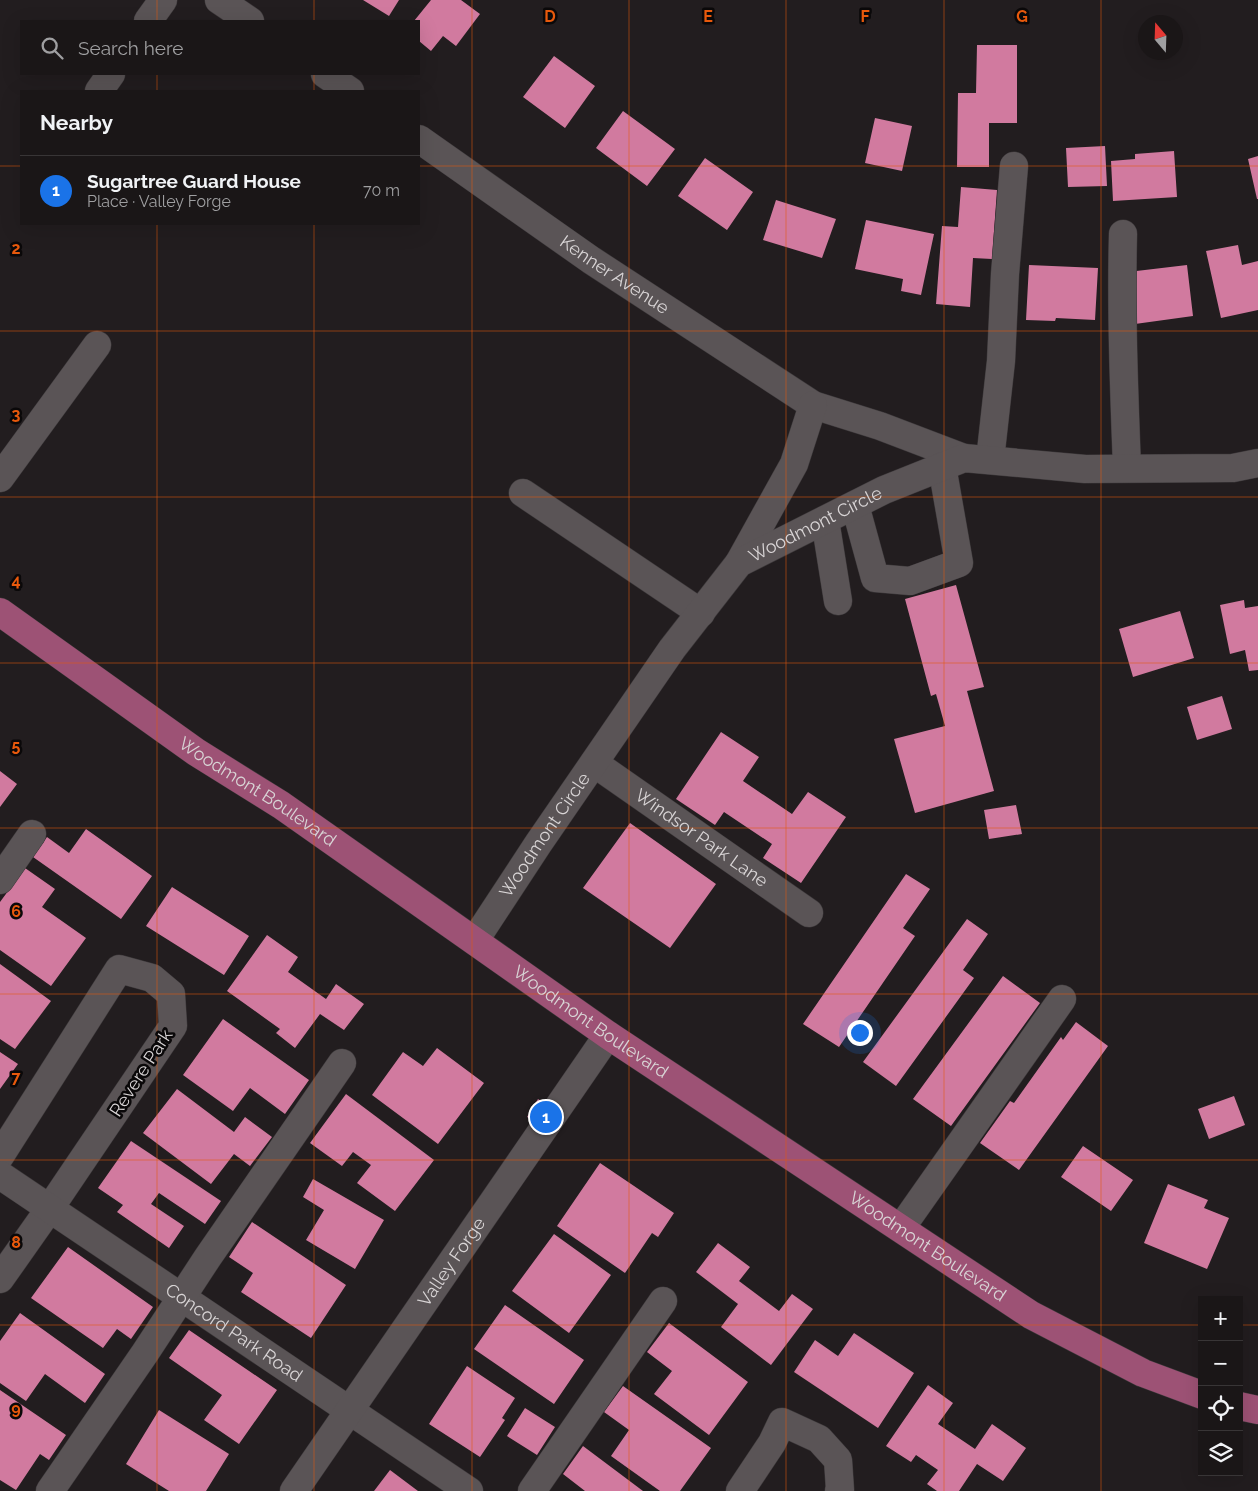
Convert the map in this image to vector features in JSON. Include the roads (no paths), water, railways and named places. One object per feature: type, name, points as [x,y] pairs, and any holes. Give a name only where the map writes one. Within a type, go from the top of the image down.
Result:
[{"type":"main road","name":"Woodmont Boulevard","points":[[0,612],[196,752],[280,804],[608,1035],[1031,1315],[1143,1373],[1198,1394]]},
{"type":"main road","points":[[1243,1407],[1258,1410]]},
{"type":"street","points":[[149,20],[163,0]]},
{"type":"street","points":[[219,0],[249,20]]},
{"type":"street","points":[[100,90],[110,75]]},
{"type":"street","points":[[326,75],[349,90]]},
{"type":"street","name":"Kenner Avenue","points":[[420,141],[591,260],[813,405],[880,426],[965,461]]},
{"type":"street","points":[[855,505],[875,578],[910,581],[959,563],[965,461],[1001,361],[1005,274],[1014,166]]},
{"type":"street","points":[[1123,234],[1123,352],[1127,468]]},
{"type":"street","points":[[0,478],[97,345]]},
{"type":"street","points":[[739,563],[794,464],[813,405]]},
{"type":"street","name":"Woodmont Circle","points":[[474,940],[672,649],[739,563],[884,490],[965,461],[1086,469],[1233,468],[1258,463]]},
{"type":"street","points":[[523,493],[701,612]]},
{"type":"street","points":[[825,520],[838,601]]},
{"type":"street","name":"Windsor Park Lane","points":[[594,763],[809,913]]},
{"type":"street","points":[[0,880],[32,834]]},
{"type":"street","name":"Revere Park","points":[[0,1156],[119,969],[152,978],[171,994],[173,1026],[0,1279]]},
{"type":"street","points":[[900,1228],[1062,999]]},
{"type":"street","name":"Valley Forge","points":[[294,1491],[608,1035]]},
{"type":"street","points":[[50,1491],[342,1063]]},
{"type":"street","name":"Concord Park Road","points":[[0,1175],[469,1491]]},
{"type":"street","points":[[532,1491],[663,1301]]},
{"type":"street","points":[[740,1491],[772,1443],[782,1422],[819,1439],[838,1460],[839,1491]]},
{"type":"place","name":"Sugartree Guard House","points":[[546,1117]]}]
